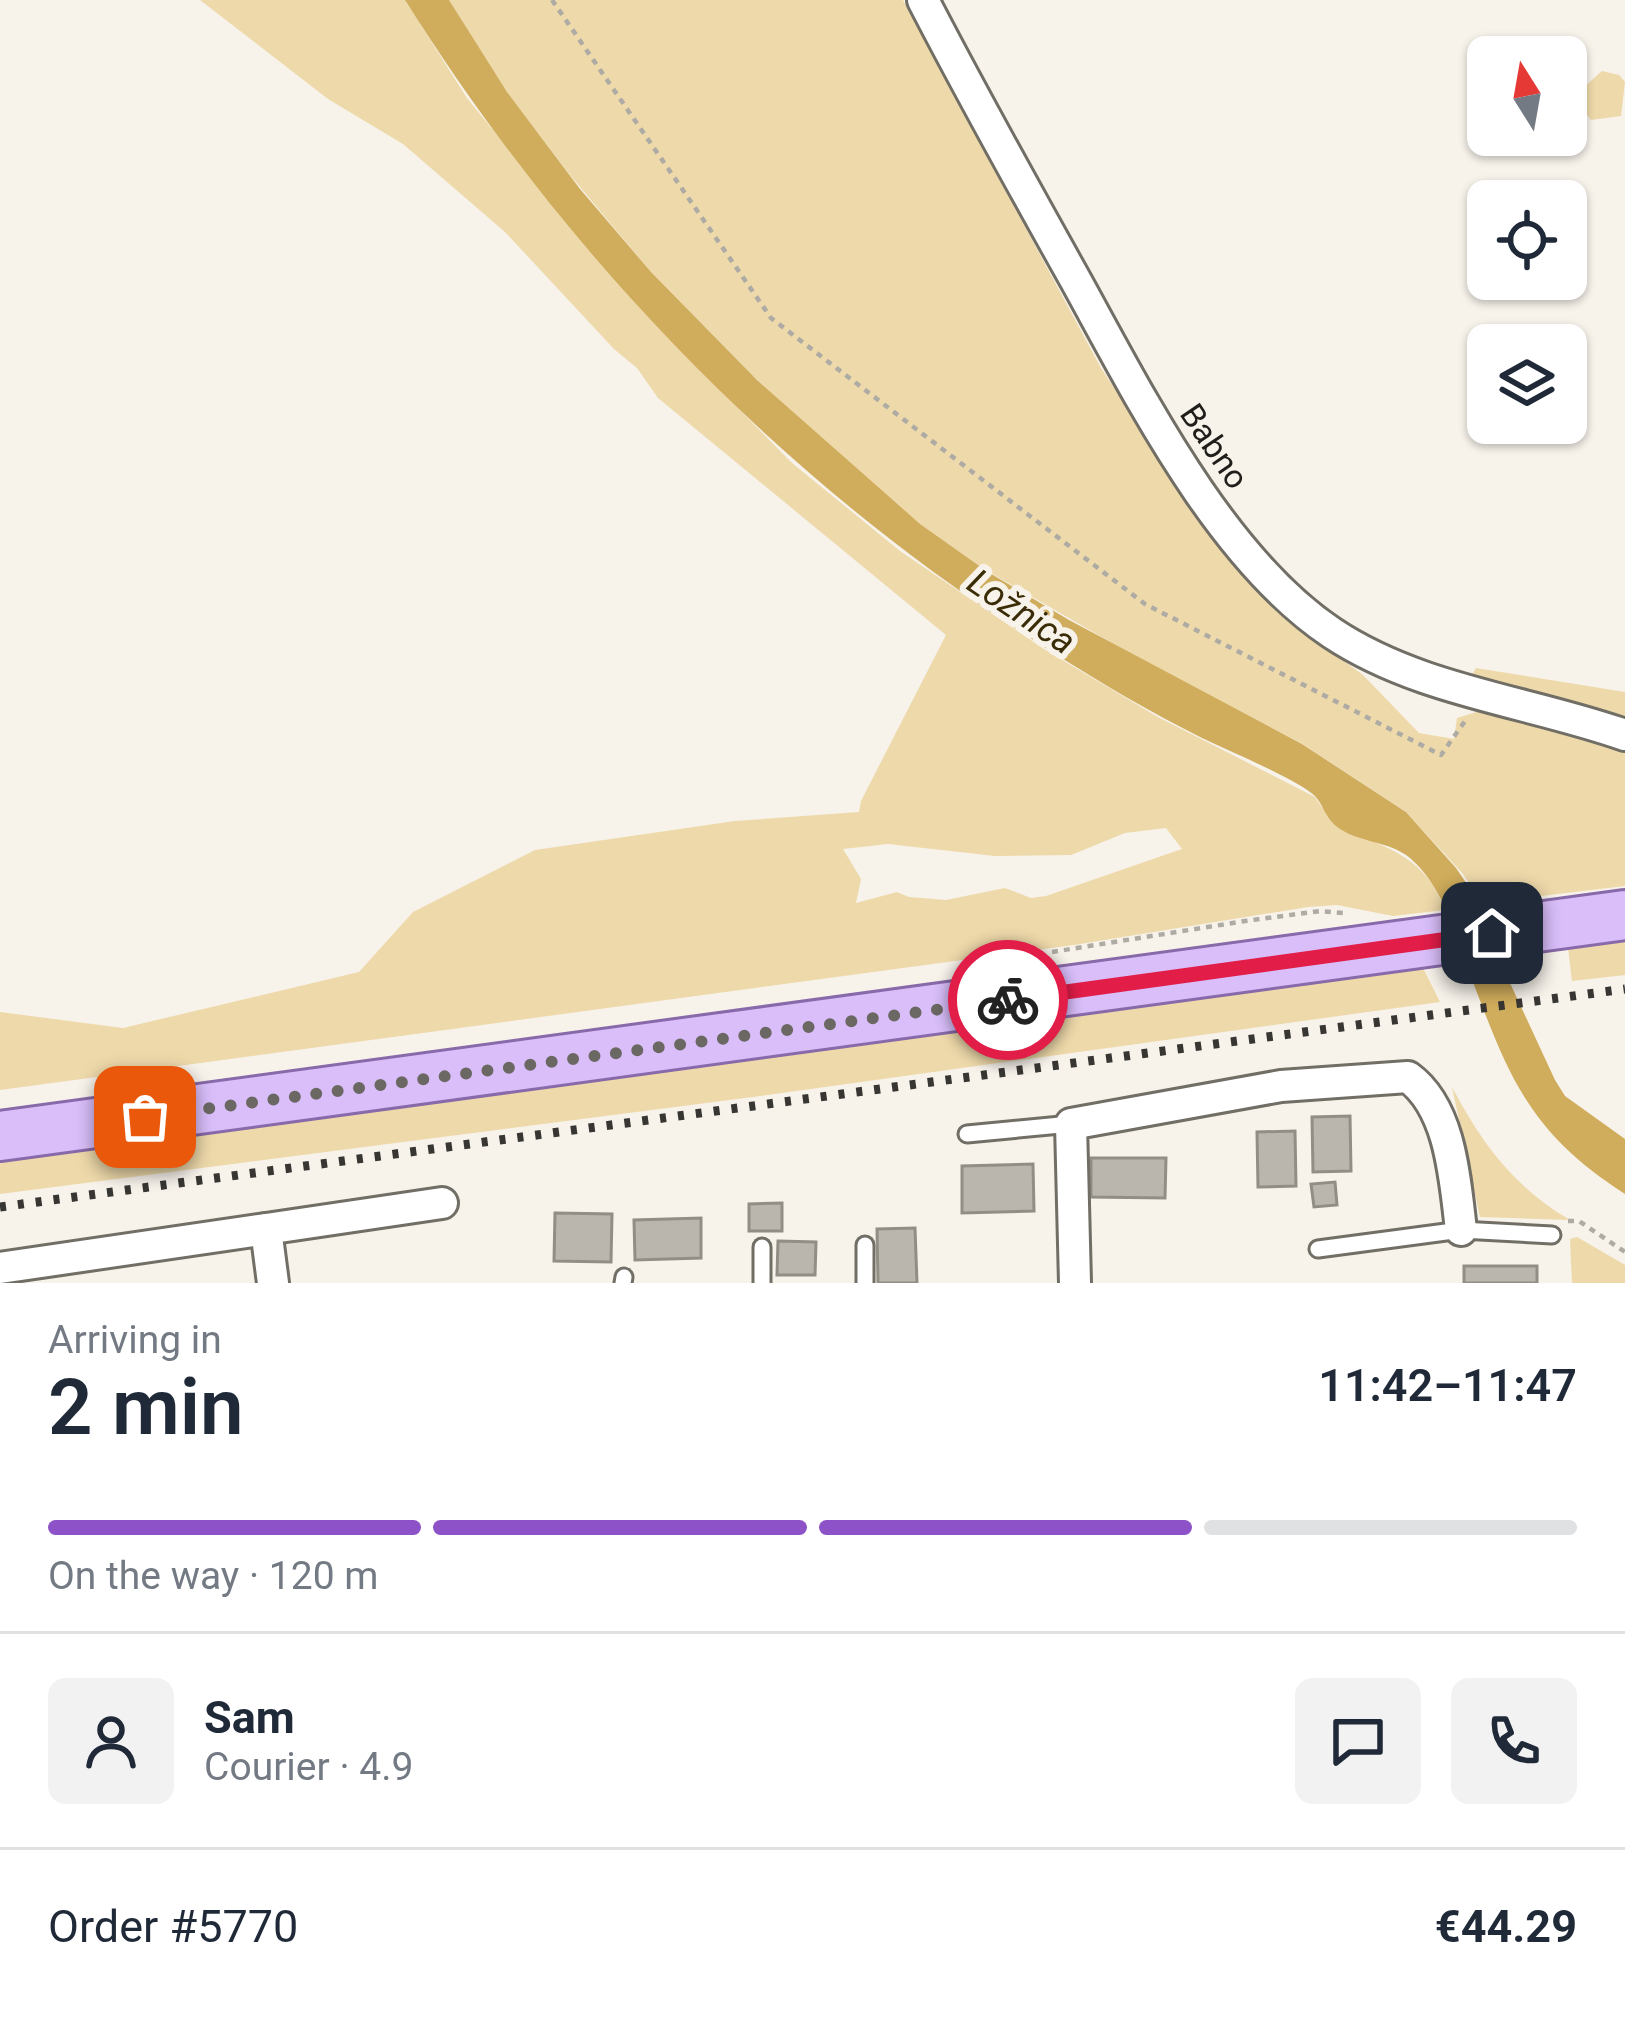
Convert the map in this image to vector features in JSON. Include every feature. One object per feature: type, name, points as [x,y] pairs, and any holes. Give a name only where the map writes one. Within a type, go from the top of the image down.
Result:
[{"type":"main road","points":[[0,1136],[1625,915]]},
{"type":"street","name":"Babno","points":[[923,0],[1157,428],[1237,542],[1279,587],[1331,632],[1389,663],[1463,690],[1625,736]]},
{"type":"street","points":[[1075,1283],[1071,1124],[1280,1086],[1408,1078],[1424,1089],[1438,1112],[1461,1230]]},
{"type":"street","points":[[0,1268],[442,1203]]},
{"type":"street","points":[[266,1229],[273,1283]]},
{"type":"lane","points":[[967,1134],[1071,1124]]},
{"type":"lane","points":[[1318,1249],[1461,1230],[1552,1234]]},
{"type":"lane","points":[[865,1245],[865,1283]]},
{"type":"lane","points":[[762,1246],[762,1283]]},
{"type":"path","points":[[552,0],[770,318],[1145,604],[1441,755],[1471,712]]},
{"type":"shaded area","points":[[200,0],[405,0],[467,98],[580,237],[657,326],[792,463],[900,551],[1044,649],[1158,717],[1315,797],[1345,827],[1401,855],[1433,885],[1445,910],[1393,916],[1337,905],[1308,907],[1074,945],[0,1090],[0,1012],[123,1028],[359,972],[413,912],[535,850],[735,821],[859,812],[946,635],[658,398],[637,368],[505,232],[403,144],[328,99]],"holes":[[[1166,828],[1182,849],[1046,896],[1031,898],[1005,888],[946,900],[897,892],[856,903],[861,879],[843,849],[888,844],[995,856],[1071,855],[1125,833]]]},
{"type":"shaded area","points":[[449,0],[903,0],[1101,368],[1197,513],[1254,582],[1310,636],[1363,675],[1419,733],[1454,739],[1457,718],[1480,711],[1625,751],[1625,886],[1482,903],[1463,874],[1405,811],[1301,743],[1157,669],[984,569],[918,523],[838,456],[650,271],[497,79]]},
{"type":"shaded area","points":[[1602,71],[1619,75],[1625,82],[1621,116],[1591,120],[1587,84]]},
{"type":"shaded area","points":[[1476,668],[1625,692],[1625,721],[1470,678]]},
{"type":"shaded area","points":[[1625,936],[1625,975],[1572,981],[1568,948]]},
{"type":"shaded area","points":[[1421,964],[1440,1002],[0,1194],[0,1154]]},
{"type":"shaded area","points":[[1452,1087],[1501,1162],[1532,1193],[1570,1220],[1480,1217]]},
{"type":"shaded area","points":[[1577,1237],[1625,1265],[1625,1283],[1572,1283],[1570,1239]]},
{"type":"water","name":"Ložnica","points":[[405,0],[449,0],[507,92],[651,272],[757,380],[920,524],[1069,620],[1302,744],[1406,812],[1480,903],[1510,983],[1565,1096],[1625,1139],[1625,1194],[1563,1145],[1522,1093],[1493,1033],[1444,905],[1410,858],[1344,832],[1306,789],[1164,718],[1070,664],[956,588],[775,443],[692,363],[538,189]]},
{"type":"building","points":[[1350,1116],[1351,1171],[1313,1172],[1312,1117]]},
{"type":"building","points":[[1295,1131],[1296,1186],[1258,1187],[1257,1132]]},
{"type":"building","points":[[1091,1158],[1166,1158],[1165,1198],[1091,1197]]},
{"type":"building","points":[[1033,1164],[1034,1211],[962,1213],[962,1166]]},
{"type":"building","points":[[1335,1182],[1337,1205],[1314,1207],[1311,1184]]},
{"type":"building","points":[[782,1203],[782,1231],[749,1231],[749,1204]]},
{"type":"building","points":[[555,1213],[612,1214],[611,1262],[554,1261]]},
{"type":"building","points":[[701,1218],[701,1258],[635,1260],[634,1220]]},
{"type":"building","points":[[915,1228],[917,1283],[878,1283],[877,1229]]},
{"type":"building","points":[[778,1241],[816,1242],[815,1275],[777,1275]]},
{"type":"building","points":[[1464,1266],[1537,1266],[1537,1283],[1464,1283]]},
{"type":"railway","points":[[0,1207],[1625,989]]},
{"type":"way so far","points":[[145,1117],[1008,1000]]},
{"type":"route","points":[[1008,1000],[1492,933]]}]
